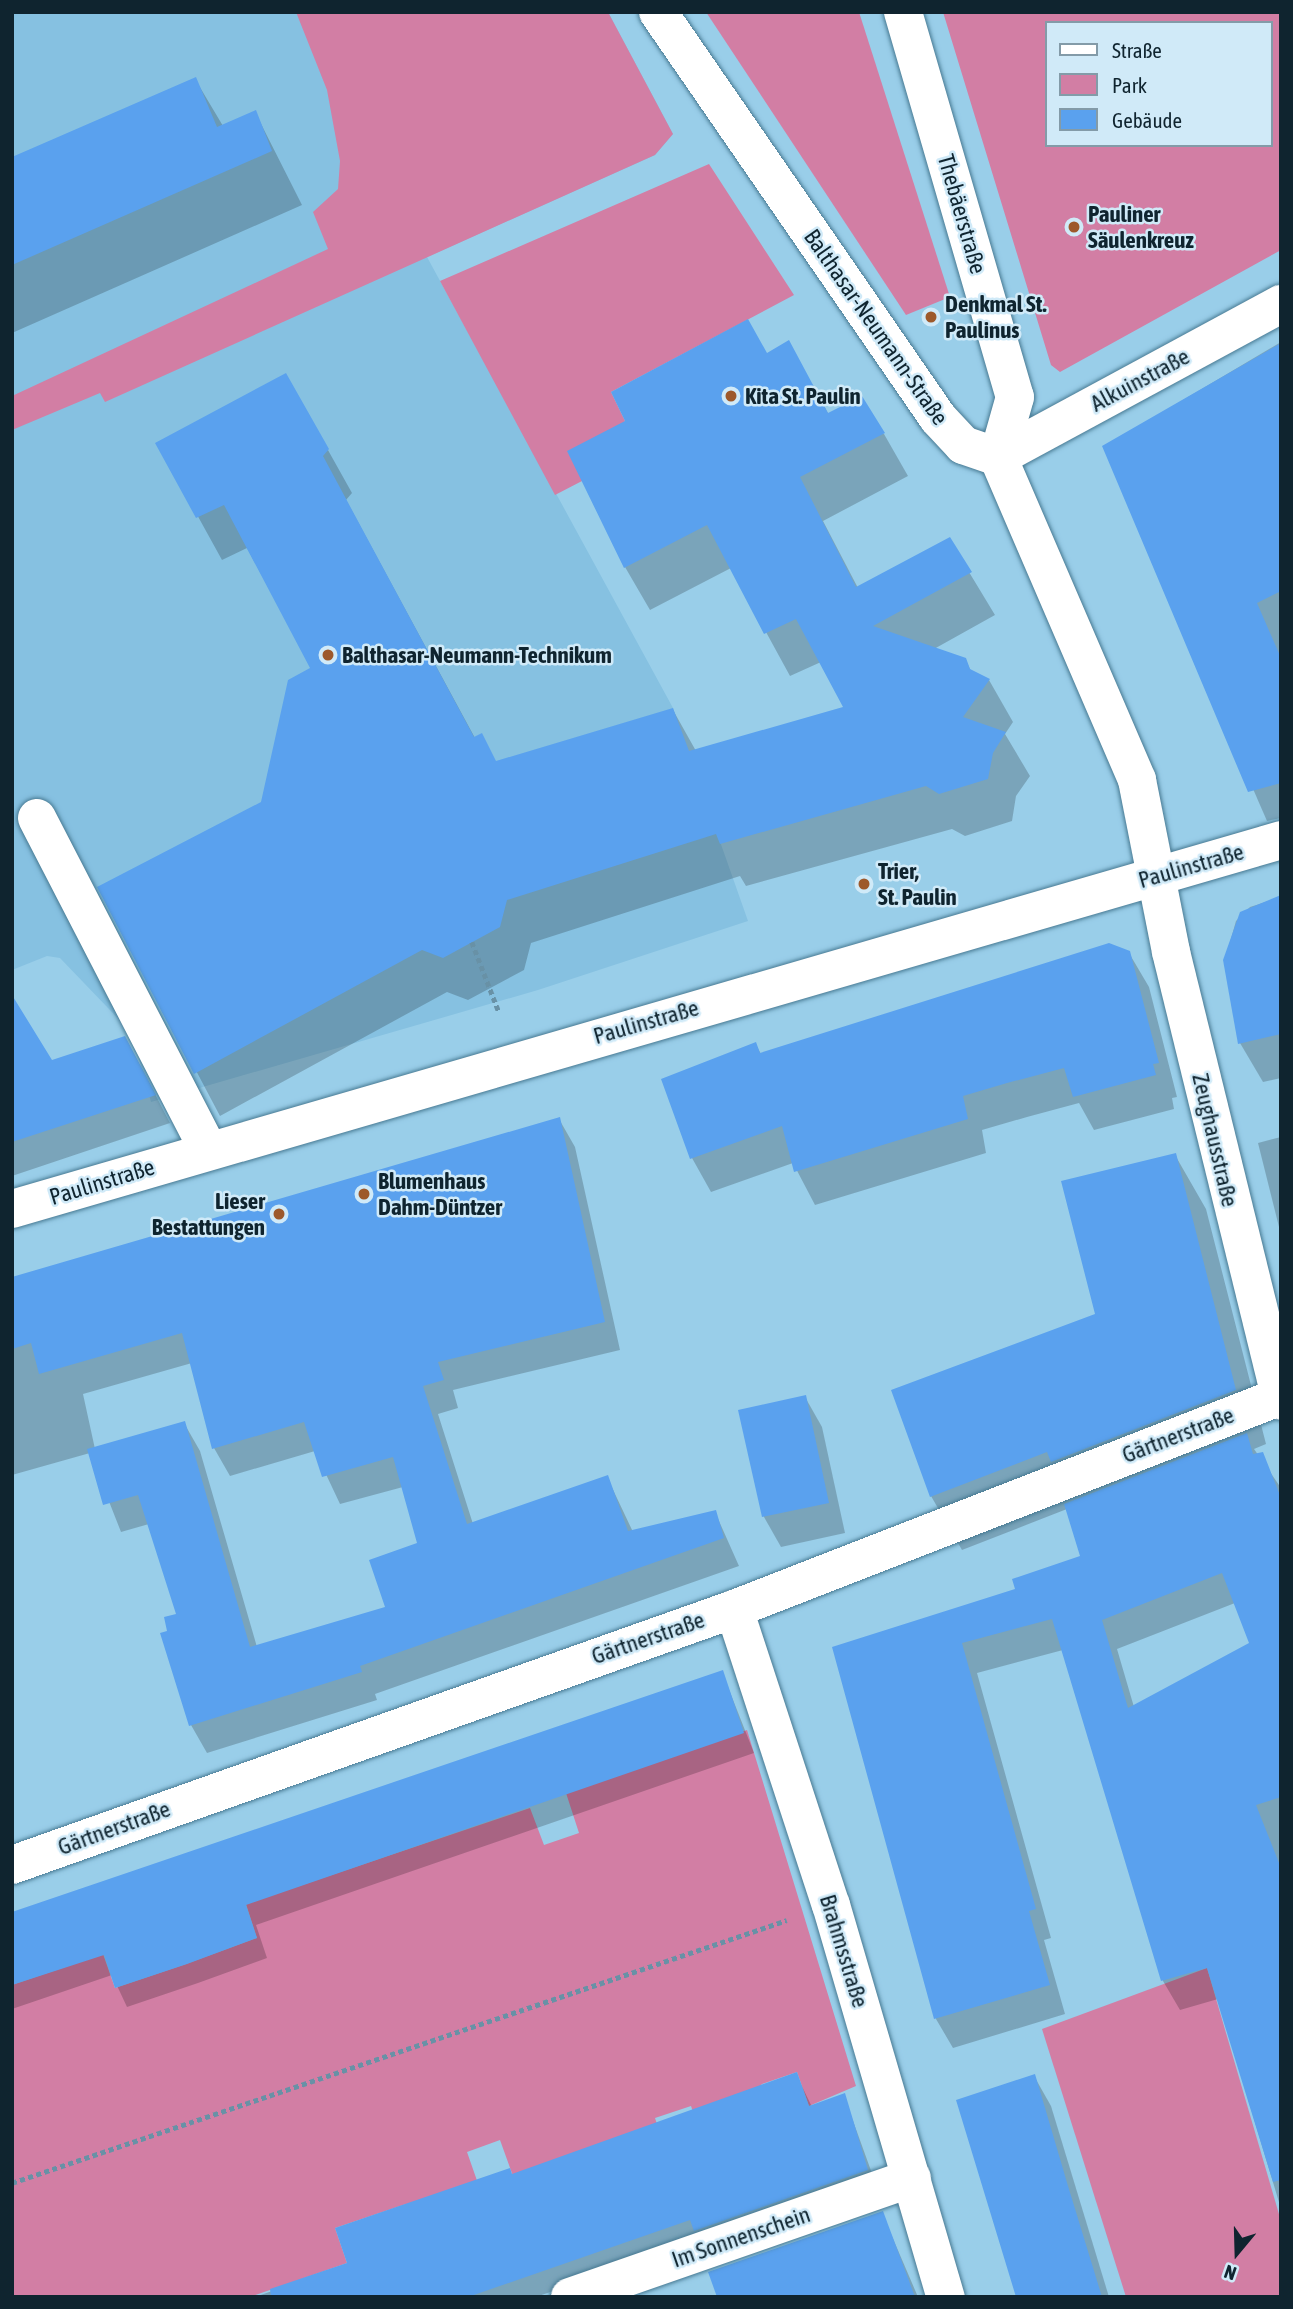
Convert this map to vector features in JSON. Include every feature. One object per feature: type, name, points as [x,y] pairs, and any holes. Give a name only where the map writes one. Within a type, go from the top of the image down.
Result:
[{"type":"street","name":"Balthasar-Neumann-Straße","points":[[658,12],[938,418],[963,445],[998,457]]},
{"type":"street","name":"Thebäerstraße","points":[[903,12],[1015,397],[998,457]]},
{"type":"street","name":"Alkuinstraße","points":[[998,457],[1281,304]]},
{"type":"street","points":[[998,457],[1137,780],[1157,877]]},
{"type":"street","points":[[37,818],[177,1077],[208,1149]]},
{"type":"street","name":"Paulinstraße","points":[[12,1209],[208,1149],[1281,840]]},
{"type":"street","name":"Zeughausstraße","points":[[1157,877],[1280,1399]]},
{"type":"street","name":"Gärtnerstraße","points":[[12,1865],[734,1609],[1280,1399]]},
{"type":"street","name":"Brahmsstraße","points":[[734,1609],[831,1905],[946,2297]]},
{"type":"street","name":"Im Sonnenschein","points":[[570,2297],[912,2178]]},
{"type":"path","points":[[472,942],[499,1012]]},
{"type":"path","points":[[12,2183],[831,1905]]},
{"type":"shaded area","name":"Balthasar-Neumann-Technikum","points":[[12,12],[608,12],[673,134],[655,155],[427,257],[673,708],[748,921],[538,990],[151,1102],[132,1033],[60,958],[47,956],[12,970]]},
{"type":"green space","points":[[296,12],[608,12],[673,134],[655,155],[105,402],[100,393],[12,430],[12,396],[328,249],[313,212],[338,189],[340,161],[327,90]]},
{"type":"green space","points":[[706,12],[859,12],[950,297],[906,315]]},
{"type":"green space","points":[[943,12],[1281,12],[1281,250],[1060,372],[1051,365]]},
{"type":"green space","points":[[709,164],[794,295],[611,392],[625,421],[582,481],[555,495],[440,281]]},
{"type":"green space","points":[[747,1730],[856,2086],[809,2106],[797,2072],[762,2084],[703,2142],[691,2106],[655,2118],[667,2154],[523,2204],[500,2140],[467,2152],[489,2215],[406,2204],[335,2228],[347,2263],[250,2297],[12,2297],[12,1985],[103,1954],[115,1988],[186,1964],[257,1938],[246,1904],[530,1808],[544,1845],[579,1833],[566,1793]]},
{"type":"green space","points":[[1207,1968],[1281,2221],[1281,2297],[1126,2297],[1042,2029]]},
{"type":"building","points":[[196,77],[217,127],[256,110],[272,151],[12,265],[12,157]]},
{"type":"building","points":[[748,319],[767,353],[789,340],[828,413],[862,396],[885,433],[800,477],[856,587],[950,537],[972,572],[873,626],[966,658],[970,669],[990,679],[963,717],[1006,732],[993,753],[988,779],[939,794],[926,786],[720,844],[716,834],[507,900],[500,927],[443,958],[422,950],[194,1074],[97,887],[261,802],[288,680],[310,668],[224,505],[196,518],[155,443],[286,373],[329,449],[323,456],[474,737],[482,733],[496,761],[673,708],[689,751],[843,707],[796,619],[764,634],[707,525],[624,568],[567,451],[625,421],[611,392]]},
{"type":"building","points":[[1281,343],[1281,591],[1257,603],[1281,658],[1281,783],[1248,792],[1102,446]]},
{"type":"building","points":[[1281,895],[1281,1034],[1238,1044],[1223,960],[1240,912]]},
{"type":"building","points":[[1109,943],[1130,951],[1159,1063],[1153,1064],[1156,1075],[1073,1097],[1064,1068],[1007,1083],[963,1096],[968,1119],[794,1172],[782,1126],[690,1159],[661,1079],[756,1042],[760,1053]]},
{"type":"building","points":[[12,995],[52,1060],[125,1036],[156,1095],[12,1142]]},
{"type":"building","points":[[560,1117],[605,1322],[438,1362],[444,1380],[423,1386],[467,1524],[608,1475],[628,1531],[716,1510],[724,1538],[360,1666],[362,1672],[189,1726],[160,1633],[167,1631],[164,1617],[176,1614],[138,1495],[103,1505],[87,1449],[185,1421],[250,1647],[385,1607],[369,1560],[417,1543],[393,1457],[322,1477],[304,1422],[212,1449],[182,1333],[39,1374],[31,1343],[12,1349],[12,1277]]},
{"type":"building","points":[[1176,1153],[1236,1390],[1051,1462],[1047,1452],[930,1497],[891,1390],[1095,1314],[1061,1181]]},
{"type":"building","points":[[806,1395],[829,1503],[762,1517],[738,1410]]},
{"type":"building","points":[[1247,1433],[1253,1454],[1263,1452],[1281,1498],[1281,1797],[1256,1805],[1281,1868],[1281,2180],[1273,2182],[1207,1968],[1161,1981],[1052,1619],[962,1643],[1036,1909],[1029,1911],[1050,1985],[934,2019],[832,1647],[1015,1589],[1012,1579],[1080,1556],[1064,1504]],"holes":[[[1222,1573],[1249,1643],[1128,1708],[1102,1620]]]},
{"type":"building","points":[[723,1670],[744,1733],[246,1905],[257,1938],[187,1964],[115,1988],[104,1955],[12,1985],[12,1912]]},
{"type":"building","points":[[797,2072],[809,2106],[845,2093],[868,2170],[694,2231],[690,2220],[468,2297],[271,2297],[270,2289],[347,2263],[335,2228],[510,2168],[512,2174]]},
{"type":"building","points":[[1035,2074],[1102,2297],[1016,2297],[956,2100]]},
{"type":"building","points":[[883,2211],[915,2297],[717,2297],[708,2272]]},
{"type":"place","name":"Pauliner Säulenkreuz","points":[[1074,227]]},
{"type":"place","name":"Denkmal St. Paulinus","points":[[931,317]]},
{"type":"place","name":"Kita St. Paulin","points":[[731,396]]},
{"type":"place","name":"Balthasar-Neumann-Technikum","points":[[328,655]]},
{"type":"place","name":"Trier, St. Paulin","points":[[864,884]]},
{"type":"place","name":"Blumenhaus Dahm-Düntzer","points":[[364,1194]]},
{"type":"place","name":"Lieser Bestattungen","points":[[279,1214]]}]
